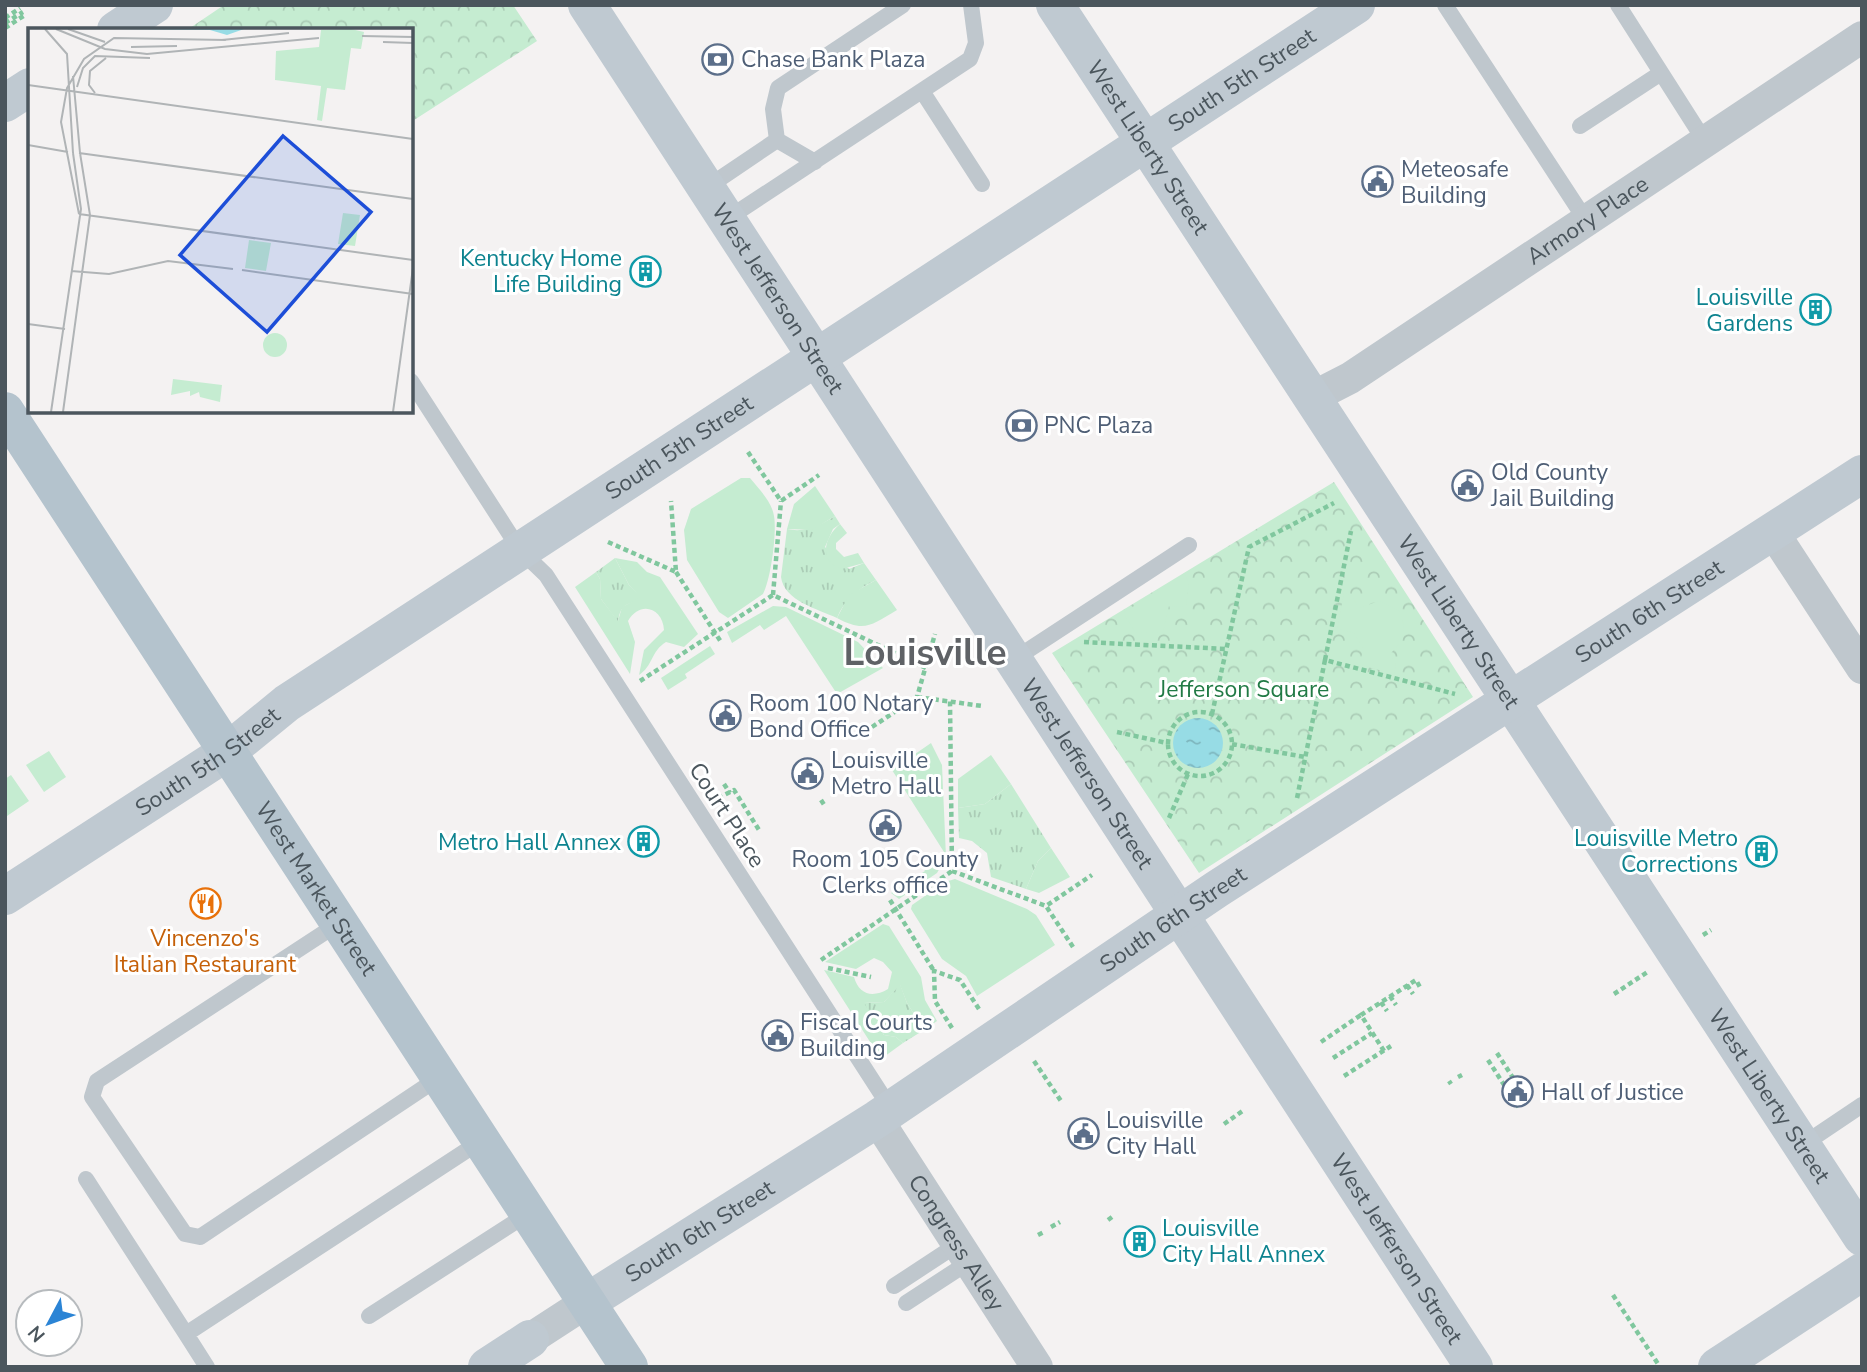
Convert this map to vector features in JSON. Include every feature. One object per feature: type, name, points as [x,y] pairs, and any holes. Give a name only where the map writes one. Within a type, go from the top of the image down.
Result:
[{"type":"main road","name":"West Market Street","points":[[5,411],[629,1367]]},
{"type":"street","points":[[119,28],[154,5]]},
{"type":"street","name":"West Jefferson Street","points":[[587,5],[1474,1367]]},
{"type":"street","name":"West Liberty Street","points":[[1055,5],[1862,1237]]},
{"type":"street","name":"South 5th Street","points":[[5,896],[227,752],[265,718],[1356,5]]},
{"type":"street","name":"Armory Place","points":[[1311,398],[1350,378],[1862,37]]},
{"type":"street","points":[[5,103],[28,88]]},
{"type":"street","name":"South 6th Street","points":[[487,1367],[884,1114],[1179,915],[1862,474]]},
{"type":"street","points":[[1773,532],[1862,668]]},
{"type":"street","name":"Congress Alley","points":[[884,1114],[964,1253],[1037,1367]]},
{"type":"street","points":[[1717,1367],[1862,1272]]},
{"type":"lane","points":[[777,140],[773,109],[778,88],[903,5]]},
{"type":"lane","points":[[727,219],[970,59],[976,43],[971,5]]},
{"type":"lane","points":[[1445,5],[1585,219]]},
{"type":"lane","points":[[1618,5],[1704,140]]},
{"type":"lane","points":[[1580,126],[1661,73]]},
{"type":"lane","points":[[922,91],[982,184]]},
{"type":"lane","points":[[706,188],[777,140]]},
{"type":"lane","points":[[777,140],[815,162]]},
{"type":"lane","points":[[413,384],[520,550]]},
{"type":"lane","points":[[1013,660],[1189,545]]},
{"type":"lane","name":"Court Place","points":[[520,550],[545,575],[884,1114]]},
{"type":"lane","points":[[340,923],[97,1080],[92,1097],[185,1234],[200,1237],[440,1077]]},
{"type":"lane","points":[[1801,1146],[1862,1105]]},
{"type":"lane","points":[[186,1334],[481,1141]]},
{"type":"lane","points":[[86,1179],[207,1367]]},
{"type":"lane","points":[[369,1316],[528,1213]]},
{"type":"lane","points":[[894,1286],[964,1253]]},
{"type":"lane","points":[[906,1303],[964,1253]]},
{"type":"path","points":[[5,23],[23,12],[5,23]]},
{"type":"path","points":[[748,452],[781,501],[773,595]]},
{"type":"path","points":[[781,501],[819,475]]},
{"type":"path","points":[[671,501],[676,572],[720,642]]},
{"type":"path","points":[[1212,714],[1249,547],[1334,503]]},
{"type":"path","points":[[1297,800],[1351,531]]},
{"type":"path","points":[[608,542],[676,572]]},
{"type":"path","points":[[621,693],[773,595]]},
{"type":"path","points":[[773,595],[926,668]]},
{"type":"path","points":[[872,727],[917,697],[935,634]]},
{"type":"path","points":[[1072,642],[1227,649]]},
{"type":"path","points":[[1325,660],[1455,694]]},
{"type":"path","points":[[917,697],[982,706]]},
{"type":"path","points":[[950,702],[952,872]]},
{"type":"path","points":[[1192,713],[1212,714],[1226,726],[1232,744],[1231,754],[1218,771],[1209,776],[1188,774],[1172,762],[1167,743],[1169,733],[1182,717],[1192,713]]},
{"type":"path","points":[[1117,732],[1167,743]]},
{"type":"path","points":[[1232,744],[1305,757]]},
{"type":"path","points":[[1169,818],[1188,774]]},
{"type":"path","points":[[724,784],[730,793]]},
{"type":"path","points":[[717,796],[719,799],[734,790],[759,830]]},
{"type":"path","points":[[821,800],[825,806]]},
{"type":"path","points":[[952,872],[1046,906],[1074,948]]},
{"type":"path","points":[[871,977],[813,965],[952,872]]},
{"type":"path","points":[[1046,906],[1092,875]]},
{"type":"path","points":[[890,900],[934,971],[935,1001],[952,1028]]},
{"type":"path","points":[[934,971],[960,980],[979,1010]]},
{"type":"path","points":[[1321,1042],[1416,980],[1421,989]]},
{"type":"path","points":[[1407,985],[1413,994]]},
{"type":"path","points":[[1390,996],[1396,1005]]},
{"type":"path","points":[[1381,1002],[1387,1011]]},
{"type":"path","points":[[1361,1015],[1384,1051]]},
{"type":"path","points":[[1333,1058],[1372,1033]]},
{"type":"path","points":[[1344,1076],[1391,1046]]},
{"type":"path","points":[[1526,1094],[1498,1053],[1528,1101]]},
{"type":"path","points":[[1488,1060],[1518,1108],[1492,1070]]},
{"type":"path","points":[[1034,1061],[1061,1101]]},
{"type":"path","points":[[1224,1124],[1244,1110]]},
{"type":"path","points":[[1051,1227],[1060,1222]]},
{"type":"path","points":[[1038,1236],[1044,1232]]},
{"type":"path","points":[[1613,1295],[1660,1367]]},
{"type":"green space","points":[[224,5],[513,5],[537,41],[413,121],[413,28],[190,28]]},
{"type":"green space","points":[[741,478],[750,478],[771,506],[775,523],[774,544],[769,578],[763,594],[728,618],[719,612],[687,560],[684,530],[691,509]]},
{"type":"green space","name":"Jefferson Square","points":[[1334,482],[1473,697],[1199,873],[1052,653]]},
{"type":"green space","points":[[815,486],[835,516],[812,530],[787,529],[794,504]]},
{"type":"green space","points":[[835,516],[840,524],[833,529],[825,547],[849,569],[864,563],[876,580],[853,595],[837,618],[795,598],[783,585],[781,577],[787,529],[812,528]]},
{"type":"green space","points":[[840,524],[847,533],[836,543],[836,549],[844,557],[858,553],[864,563],[842,569],[829,561],[827,542]]},
{"type":"green space","points":[[615,558],[629,585],[642,597],[623,607],[618,622],[601,599],[600,579],[596,572]]},
{"type":"green space","points":[[615,558],[637,562],[647,572],[660,577],[698,634],[684,647],[666,642],[639,675],[644,650],[664,630],[660,616],[650,609],[644,609],[633,614],[628,621],[635,642],[630,674],[575,587],[596,572],[600,579],[601,599],[618,621],[622,607],[641,597],[629,585]]},
{"type":"green space","points":[[1184,574],[1189,582],[1186,607],[1169,606],[1163,632],[1136,633],[1123,613]]},
{"type":"green space","points":[[876,580],[897,610],[881,620],[861,626],[837,618],[849,595]]},
{"type":"green space","points":[[1344,593],[1351,595],[1359,608],[1379,601],[1399,611],[1404,629],[1399,644],[1390,654],[1396,664],[1394,674],[1360,665],[1363,648],[1354,633],[1337,628]]},
{"type":"green space","points":[[773,606],[786,607],[858,642],[883,668],[837,694],[786,616],[764,630],[760,625],[732,643],[727,632]]},
{"type":"green space","points":[[710,646],[715,654],[685,674],[687,678],[668,690],[661,678]]},
{"type":"green space","points":[[931,743],[942,765],[946,857],[937,873],[899,899],[891,893],[925,871],[922,867],[944,852],[892,770]]},
{"type":"green space","points":[[49,751],[66,777],[44,792],[26,765]]},
{"type":"green space","points":[[991,755],[1011,784],[985,804],[958,808],[958,779]]},
{"type":"green space","points":[[11,775],[29,801],[7,816],[5,779]]},
{"type":"green space","points":[[1011,784],[1051,848],[1038,861],[1026,889],[991,877],[987,853],[972,841],[959,838],[958,808],[985,804]]},
{"type":"green space","points":[[1051,848],[1070,877],[1039,893],[1026,889],[1038,861]]},
{"type":"green space","points":[[955,879],[1027,909],[1036,915],[1055,945],[977,996],[966,976],[942,959],[911,909],[912,905],[945,882]]},
{"type":"green space","points":[[883,924],[889,926],[921,977],[925,1000],[937,1021],[924,1030],[907,1003],[900,985],[884,1002],[864,1003],[884,1035],[896,1037],[903,1043],[881,1059],[824,970],[854,977],[859,988],[867,993],[888,989],[892,972],[883,962],[874,958],[856,969],[825,962]]},
{"type":"green space","points":[[900,984],[907,1003],[924,1030],[903,1043],[896,1037],[884,1035],[863,1003],[884,1002]]},
{"type":"water","points":[[1198,718],[1215,726],[1223,743],[1215,760],[1198,768],[1181,760],[1173,743],[1181,726]]},
{"type":"place","name":"Chase Bank Plaza","points":[[718,59]]},
{"type":"place","name":"Meteosafe Building","points":[[1378,182]]},
{"type":"place","name":"Kentucky Home Life Building","points":[[645,271]]},
{"type":"place","name":"Louisville Gardens","points":[[1816,310]]},
{"type":"place","name":"PNC Plaza","points":[[1021,425]]},
{"type":"place","name":"Old County Jail Building","points":[[1468,485]]},
{"type":"place","name":"Room 100 Notary Bond Office","points":[[726,716]]},
{"type":"place","name":"Louisville Metro Hall","points":[[808,773]]},
{"type":"place","name":"Room 105 County Clerks office","points":[[885,825]]},
{"type":"place","name":"Metro Hall Annex","points":[[644,842]]},
{"type":"place","name":"Louisville Metro Corrections","points":[[1761,851]]},
{"type":"place","name":"Vincenzo's Italian Restaurant","points":[[205,904]]},
{"type":"place","name":"Fiscal Courts Building","points":[[777,1035]]},
{"type":"place","name":"Hall of Justice","points":[[1518,1092]]},
{"type":"place","name":"Louisville City Hall","points":[[1083,1133]]},
{"type":"place","name":"Louisville City Hall Annex","points":[[1139,1241]]},
{"type":"district","name":"Louisville","points":[[925,653]]}]
